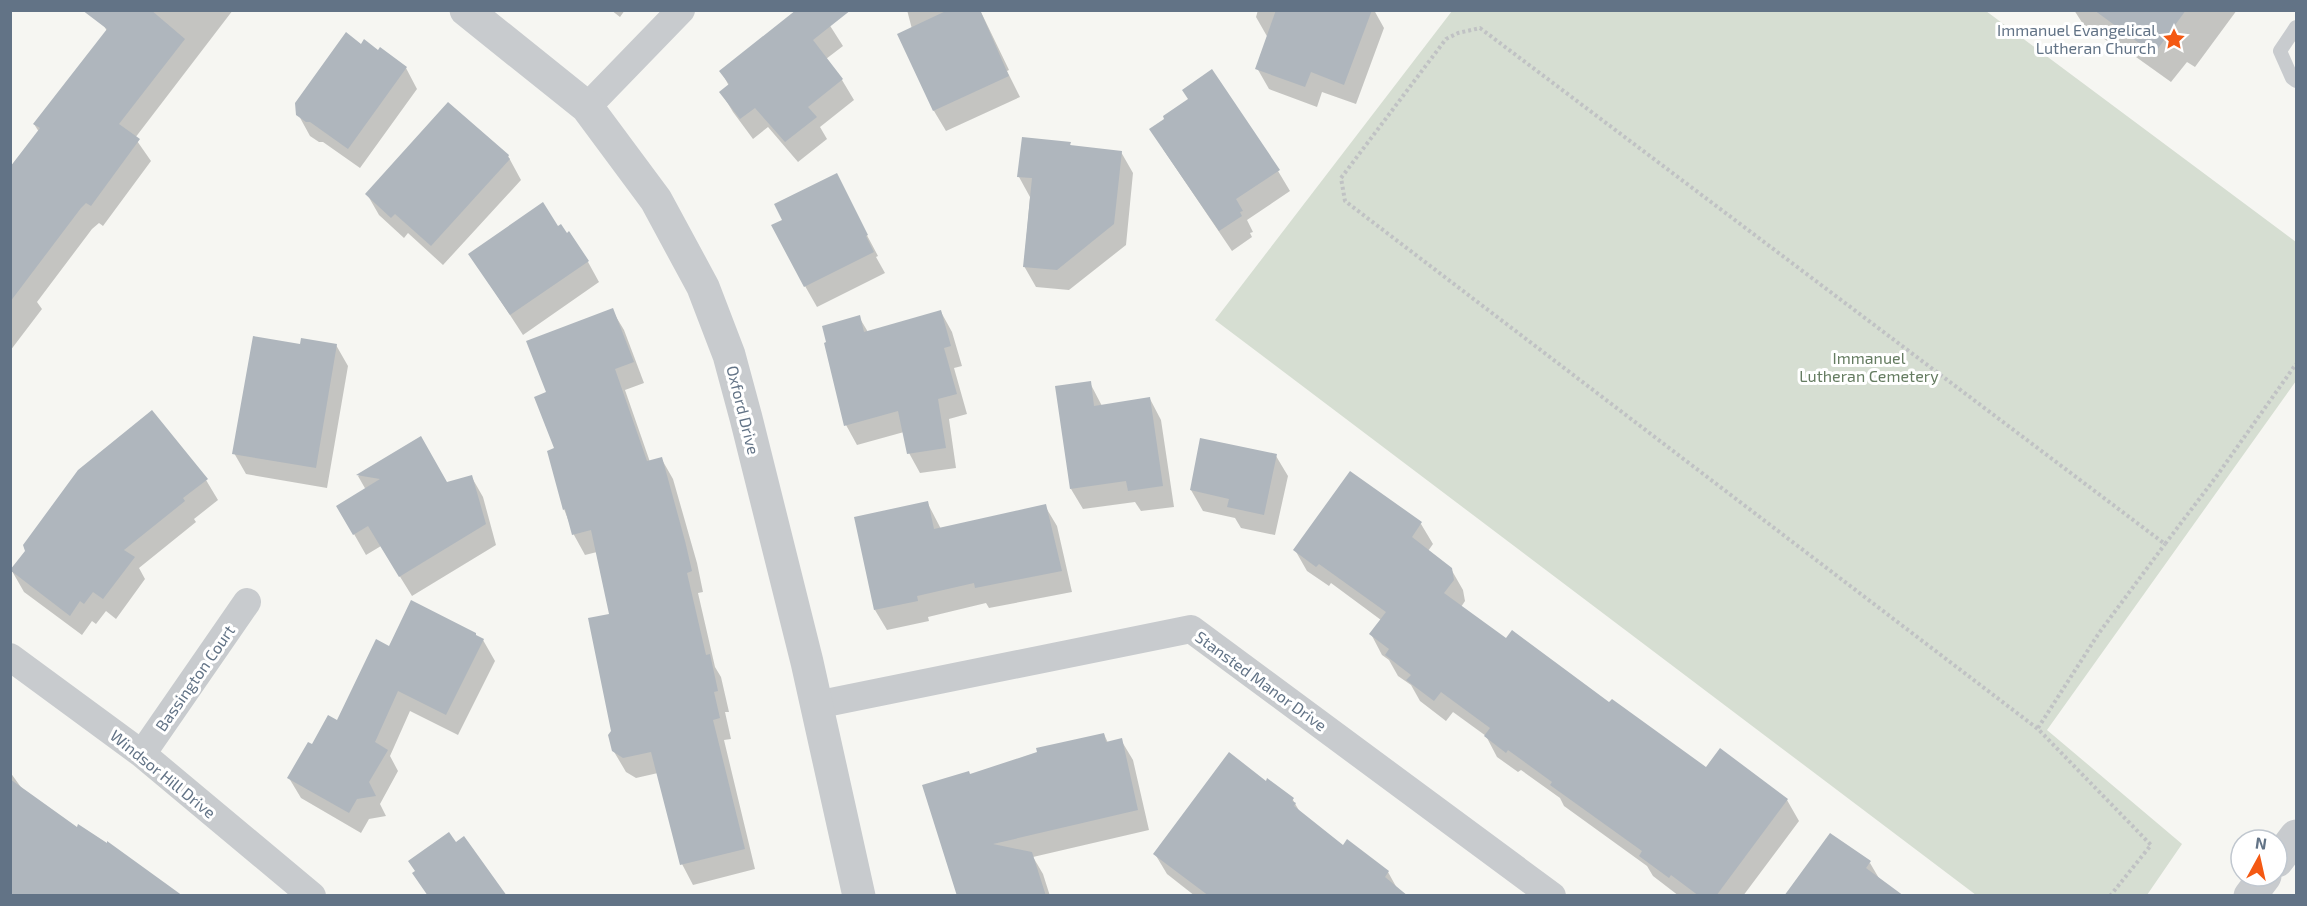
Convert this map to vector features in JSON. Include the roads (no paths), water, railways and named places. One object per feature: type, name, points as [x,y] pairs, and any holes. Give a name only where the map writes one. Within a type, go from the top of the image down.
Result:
[{"type":"street","name":"Oxford Drive","points":[[466,10],[587,107],[656,200],[703,287],[729,355],[746,418],[816,705],[859,896]]},
{"type":"street","points":[[587,107],[681,10]]},
{"type":"street","name":"Bassington Court","points":[[142,754],[247,603]]},
{"type":"street","name":"Stansted Manor Drive","points":[[816,705],[1191,629],[1552,896]]},
{"type":"street","name":"Windsor Hill Drive","points":[[10,657],[142,754],[312,896]]},
{"type":"lane","points":[[2296,27],[2280,51],[2292,78],[2296,81]]},
{"type":"place","name":"Immanuel Evangelical Lutheran Church","points":[[2174,39]]},
{"type":"park label","name":"Immanuel Lutheran Cemetery","points":[[1869,367]]}]
